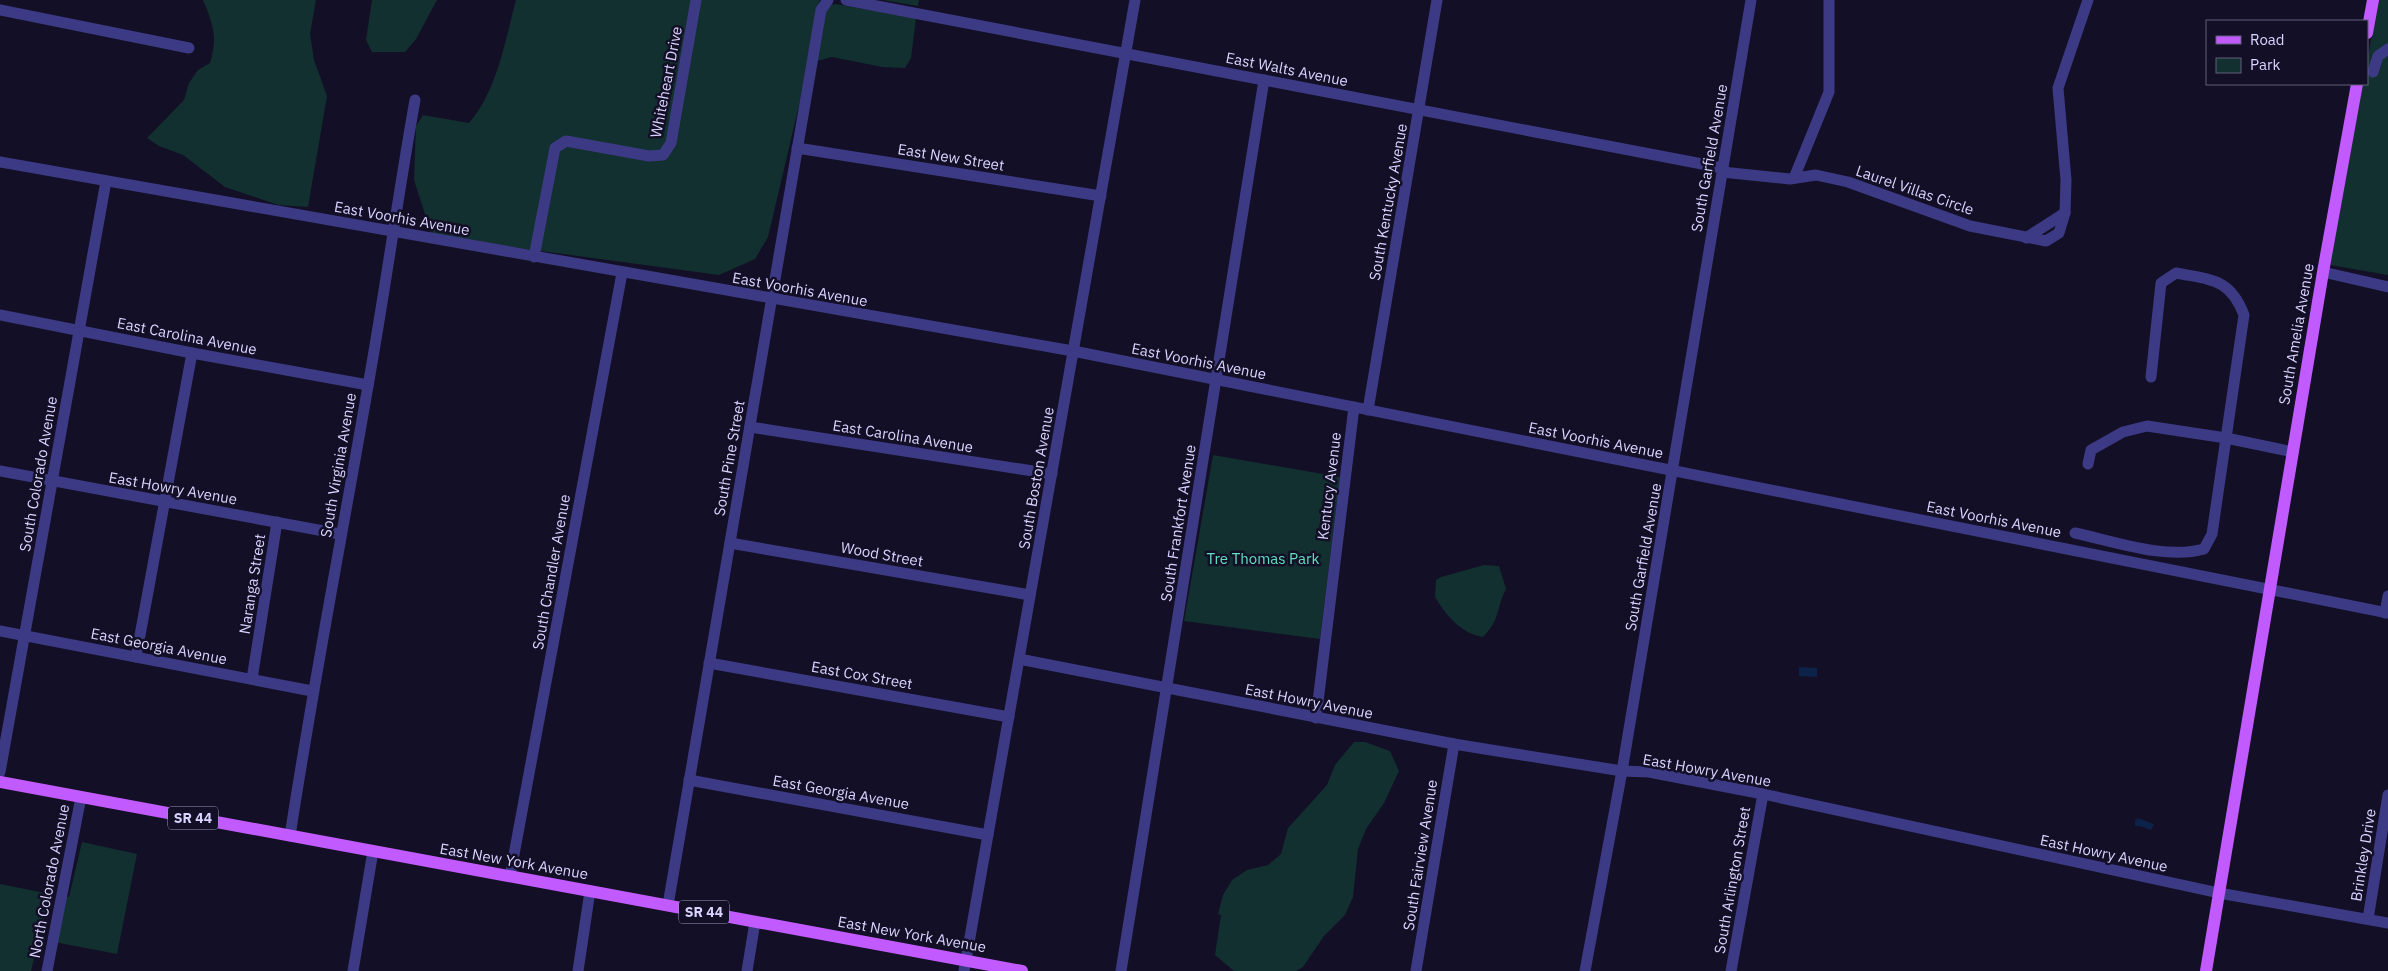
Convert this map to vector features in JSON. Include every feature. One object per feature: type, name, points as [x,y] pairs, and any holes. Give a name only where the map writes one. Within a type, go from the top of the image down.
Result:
[{"type":"main road","points":[[2368,28],[2373,0]]},
{"type":"main road","name":"South Amelia Avenue","points":[[2206,971],[2323,272],[2358,85]]},
{"type":"main road","name":"East New York Avenue","points":[[0,782],[756,922],[965,966],[1022,971]]},
{"type":"street","name":"Whiteheart Drive","points":[[534,257],[555,148],[566,141],[649,156],[663,155],[671,143],[696,0]]},
{"type":"street","name":"South Pine Street","points":[[668,906],[821,10],[828,0]]},
{"type":"street","name":"East Walts Avenue","points":[[846,0],[1126,52],[1722,170]]},
{"type":"street","name":"South Boston Avenue","points":[[965,966],[1135,0]]},
{"type":"street","name":"South Kentucky Avenue","points":[[1368,410],[1438,0]]},
{"type":"street","name":"South Garfield Avenue","points":[[1586,971],[1622,770],[1752,0]]},
{"type":"street","points":[[1794,178],[1829,92],[1829,0]]},
{"type":"street","name":"Laurel Villas Circle","points":[[1722,170],[1794,178],[1816,175],[1848,182],[1970,226],[2046,241],[2054,238],[2062,228],[2065,213],[2064,151],[2058,88],[2088,0]]},
{"type":"street","points":[[0,10],[189,48]]},
{"type":"street","points":[[2373,72],[2378,56],[2388,49]]},
{"type":"street","name":"South Frankfort Avenue","points":[[1121,971],[1264,80]]},
{"type":"street","name":"South Virginia Avenue","points":[[290,836],[312,691],[368,385],[415,100]]},
{"type":"street","name":"East New Street","points":[[797,148],[1101,196]]},
{"type":"street","name":"East Voorhis Avenue","points":[[0,162],[1073,351],[2387,613]]},
{"type":"street","name":"South Colorado Avenue","points":[[0,772],[106,181]]},
{"type":"street","points":[[2323,272],[2388,287]]},
{"type":"street","name":"South Chandler Avenue","points":[[510,876],[622,273]]},
{"type":"street","points":[[2076,533],[2154,550],[2179,553],[2204,549],[2212,534],[2244,315],[2237,298],[2225,286],[2176,273],[2161,283],[2151,376]]},
{"type":"street","name":"East Carolina Avenue","points":[[0,315],[368,385]]},
{"type":"street","points":[[136,657],[192,353]]},
{"type":"street","name":"Kentucy Avenue","points":[[1316,718],[1354,407]]},
{"type":"street","points":[[2088,464],[2091,450],[2123,432],[2147,426],[2226,438],[2293,452]]},
{"type":"street","name":"East Carolina Avenue","points":[[750,427],[1052,474]]},
{"type":"street","name":"East Howry Avenue","points":[[0,472],[340,534]]},
{"type":"street","name":"Naranga Street","points":[[252,680],[277,522]]},
{"type":"street","name":"Wood Street","points":[[730,544],[1030,595]]},
{"type":"street","points":[[2387,613],[2388,596]]},
{"type":"street","name":"East Georgia Avenue","points":[[0,631],[312,691]]},
{"type":"street","name":"East Howry Avenue","points":[[1019,659],[1454,744],[1622,770],[1649,772],[1763,794],[2219,893],[2388,923]]},
{"type":"street","name":"East Cox Street","points":[[709,663],[1009,717]]},
{"type":"street","name":"South Fairview Avenue","points":[[1416,971],[1454,744]]},
{"type":"street","name":"East Georgia Avenue","points":[[689,780],[988,835]]},
{"type":"street","name":"South Arlington Street","points":[[1731,971],[1763,794]]},
{"type":"street","name":"Brinkley Drive","points":[[2368,919],[2388,795]]},
{"type":"street","name":"North Colorado Avenue","points":[[47,971],[80,797]]},
{"type":"street","points":[[353,971],[373,851]]},
{"type":"street","points":[[578,971],[590,891]]},
{"type":"street","points":[[747,971],[756,922]]},
{"type":"green space","points":[[203,0],[316,0],[310,34],[314,60],[327,96],[308,207],[278,205],[225,187],[183,155],[159,146],[147,138],[184,100],[189,83],[198,70],[210,63],[214,38]]},
{"type":"green space","points":[[372,0],[437,0],[416,39],[405,52],[372,52],[366,40]]},
{"type":"green space","points":[[516,0],[820,0],[816,9],[800,101],[768,237],[755,259],[719,275],[511,247],[431,233],[414,180],[416,126],[423,115],[469,123],[487,96],[493,81],[504,48]]},
{"type":"green space","points":[[883,0],[919,0],[918,6]]},
{"type":"green space","points":[[2378,0],[2388,0],[2388,275],[2330,265],[2363,85],[2368,85],[2368,56]]},
{"type":"green space","points":[[835,4],[916,18],[911,58],[905,68],[882,67],[832,57],[817,61],[826,12],[830,5]]},
{"type":"green space","name":"Tre Thomas Park","points":[[1213,455],[1340,477],[1320,639],[1184,621]]},
{"type":"green space","points":[[1484,565],[1499,566],[1506,589],[1496,619],[1483,637],[1467,632],[1455,623],[1435,597],[1436,580]]},
{"type":"green space","points":[[1354,742],[1365,742],[1390,751],[1399,771],[1384,803],[1366,829],[1358,849],[1353,897],[1345,915],[1324,936],[1303,967],[1296,971],[1234,971],[1215,955],[1221,915],[1218,914],[1223,895],[1232,880],[1247,870],[1268,865],[1281,854],[1288,828],[1327,785],[1335,765]]},
{"type":"green space","points":[[82,842],[137,854],[117,954],[49,941],[61,896],[69,897]]},
{"type":"green space","points":[[0,884],[50,894],[31,971],[0,971]]},
{"type":"water","points":[[1799,667],[1817,668],[1817,677],[1799,676]]},
{"type":"water","points":[[2138,818],[2154,824],[2151,830],[2135,826],[2135,821]]}]
